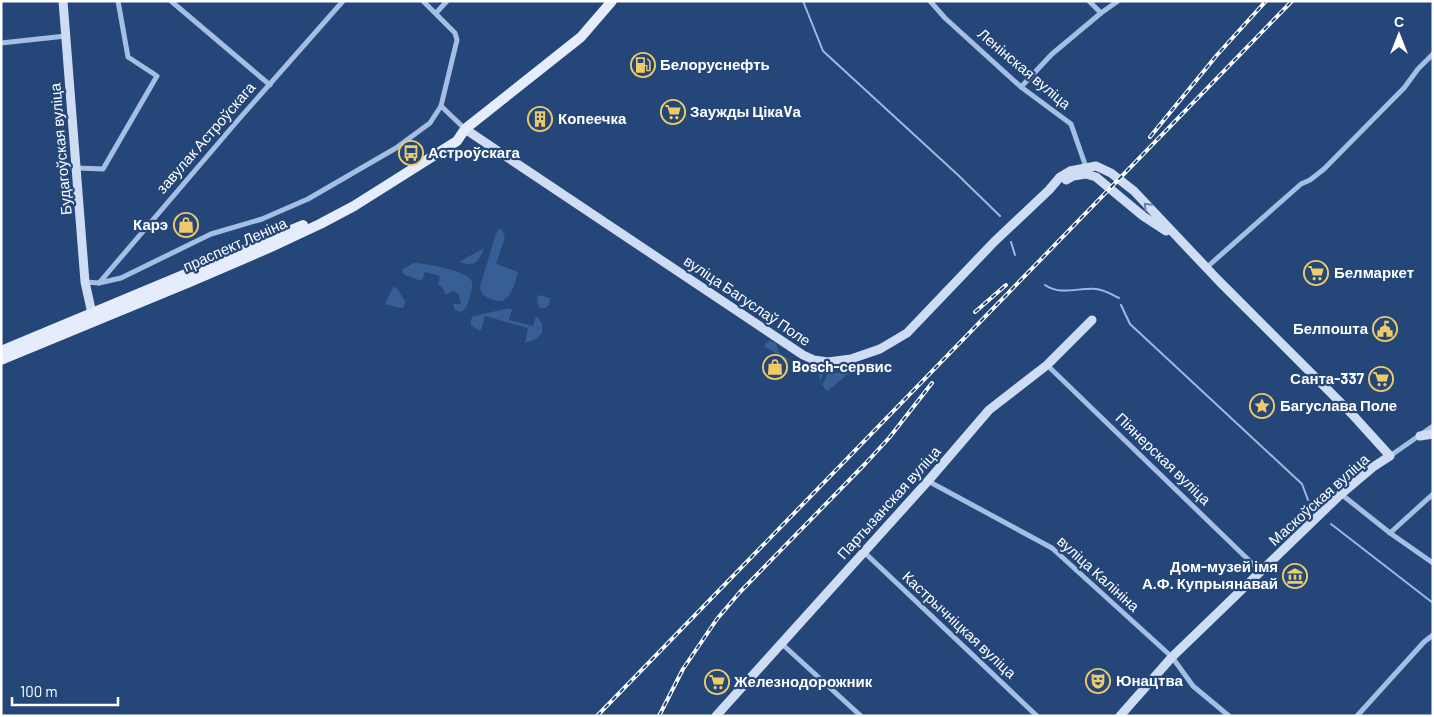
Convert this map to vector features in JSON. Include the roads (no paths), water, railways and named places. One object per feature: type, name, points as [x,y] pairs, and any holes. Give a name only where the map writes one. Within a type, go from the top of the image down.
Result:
[{"type":"main road","name":"Будагоўская вуліца","points":[[63,1],[85,282],[93,317]]},
{"type":"main road","name":"праспект Леніна","points":[[1,351],[71,322],[93,317],[111,305],[317,218],[370,190],[454,134],[465,129],[581,37],[612,1]]},
{"type":"main road","name":"праспект Леніна","points":[[1,360],[93,317],[190,282],[320,224],[354,206],[457,141],[465,129]]},
{"type":"main road","name":"вуліца Багуслаў Поле","points":[[465,129],[803,356],[828,362],[851,359],[880,349],[907,334],[994,242],[1049,190],[1060,177],[1070,171],[1096,166],[1111,173],[1134,191],[1206,268],[1390,456]]},
{"type":"main road","name":"вуліца Багуслаў Поле","points":[[1049,190],[1073,176],[1086,174],[1096,177],[1143,216],[1181,241]]},
{"type":"main road","points":[[88,294],[98,305],[104,307],[111,305]]},
{"type":"main road","points":[[71,322],[81,314],[86,306],[88,294]]},
{"type":"main road","name":"Партызанская вуліца","points":[[716,716],[928,481],[989,410],[1047,365],[1092,320]]},
{"type":"main road","points":[[1420,436],[1433,434]]},
{"type":"main road","name":"Маскоўская вуліца","points":[[1120,716],[1172,657],[1341,494],[1373,467],[1390,456]]},
{"type":"street","points":[[77,168],[103,169],[157,76],[128,57],[118,1]]},
{"type":"street","points":[[171,1],[270,85]]},
{"type":"street","name":"завулак Астроўскага","points":[[99,283],[344,1]]},
{"type":"street","points":[[85,282],[99,283],[121,278],[212,234],[262,219],[308,199],[396,148],[430,123],[441,106],[457,40],[455,33],[423,1]]},
{"type":"street","points":[[436,13],[447,1]]},
{"type":"street","name":"Ленінская вуліца","points":[[930,1],[945,18],[1021,87],[1071,124],[1086,167]]},
{"type":"street","points":[[1089,1],[1101,13]]},
{"type":"street","points":[[1021,87],[1052,54],[1118,1]]},
{"type":"street","points":[[1,43],[66,36]]},
{"type":"street","points":[[1206,268],[1301,184],[1310,180],[1324,169],[1404,88],[1418,68],[1433,54]]},
{"type":"street","points":[[441,106],[465,129]]},
{"type":"street","name":"Піянерская вуліца","points":[[1047,365],[1261,572]]},
{"type":"street","points":[[1390,456],[1433,426]]},
{"type":"street","name":"вуліца Калініна","points":[[928,481],[1052,548],[1172,657],[1193,686],[1229,716]]},
{"type":"street","points":[[1341,494],[1390,533],[1433,563]]},
{"type":"street","points":[[1390,533],[1433,494]]},
{"type":"street","name":"Кастрычніцкая вуліца","points":[[864,552],[1037,716]]},
{"type":"street","points":[[1357,716],[1433,634]]},
{"type":"street","points":[[782,644],[861,716]]},
{"type":"waterway","points":[[803,1],[823,51],[1000,216]]},
{"type":"waterway","points":[[1011,242],[1015,255]]},
{"type":"waterway","points":[[1045,285],[1064,291],[1099,290],[1119,298]]},
{"type":"waterway","points":[[1121,305],[1130,324],[1302,484],[1308,500]]},
{"type":"waterway","points":[[1331,524],[1433,603]]},
{"type":"railway","points":[[1150,137],[1217,55],[1266,1]]},
{"type":"railway","points":[[597,716],[1292,1]]},
{"type":"railway","points":[[975,312],[1006,285]]},
{"type":"railway","points":[[659,716],[683,669],[717,619],[740,592],[889,438],[932,383]]},
{"type":"place","name":"Белоруснефть","points":[[643,65]]},
{"type":"place","name":"Заужды ЦікаVа","points":[[673,112]]},
{"type":"place","name":"Копеечка","points":[[540,119]]},
{"type":"place","name":"Астроўскага","points":[[411,153]]},
{"type":"place","name":"Карэ","points":[[186,225]]},
{"type":"place","name":"Белмаркет","points":[[1316,273]]},
{"type":"place","name":"Белпошта","points":[[1385,329]]},
{"type":"place","name":"Bosch-сервис","points":[[775,367]]},
{"type":"place","name":"Санта-337","points":[[1381,379]]},
{"type":"place","name":"Багуслава Поле","points":[[1262,406]]},
{"type":"place","name":"Дом-музей імя А.Ф. Купрыянавай","points":[[1295,576]]},
{"type":"place","name":"Юнацтва","points":[[1098,681]]},
{"type":"place","name":"Железнодорожник","points":[[717,682]]}]
